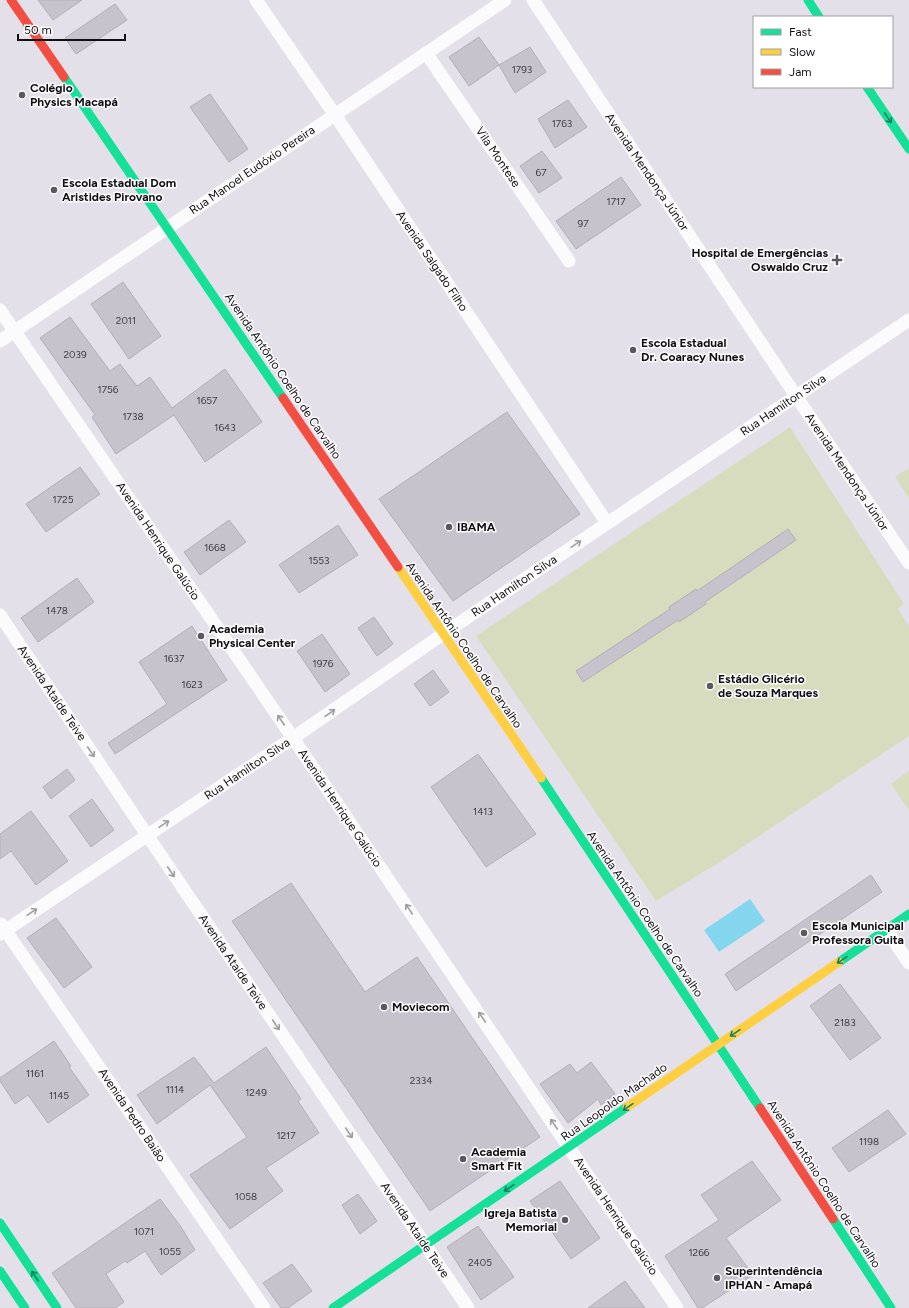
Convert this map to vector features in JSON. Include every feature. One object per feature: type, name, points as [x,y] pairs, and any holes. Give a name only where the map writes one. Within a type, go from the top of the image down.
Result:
[{"type":"street","name":"Avenida Antônio Coelho de Carvalho","points":[[11,0],[167,227],[719,1044],[891,1308]]},
{"type":"street","name":"Avenida Salgado Filho","points":[[256,0],[334,114],[607,523]]},
{"type":"street","name":"Rua Manoel Eudóxio Pereira","points":[[0,341],[334,114],[505,0]]},
{"type":"street","name":"Avenida Mendonça Júnior","points":[[533,0],[796,396],[909,563]]},
{"type":"street","points":[[808,0],[818,16]]},
{"type":"street","name":"Vila Montese","points":[[426,53],[569,261]]},
{"type":"street","points":[[868,88],[909,149]]},
{"type":"street","name":"Avenida Henrique Galúcio","points":[[0,310],[293,738],[570,1147],[677,1308]]},
{"type":"street","name":"Rua Hamilton Silva","points":[[2,929],[293,738],[443,634],[909,320]]},
{"type":"street","name":"Avenida Ataíde Teive","points":[[0,615],[147,835],[468,1308]]},
{"type":"street","name":"Rua Leopoldo Machado","points":[[333,1308],[909,914]]},
{"type":"street","name":"Avenida Pedro Baião","points":[[2,929],[264,1308]]},
{"type":"street","points":[[886,929],[909,963]]},
{"type":"street","points":[[2,1229],[57,1308]]},
{"type":"street","points":[[0,1271],[24,1308]]},
{"type":"green space","name":"Estádio Glicério de Souza Marques","points":[[790,427],[904,604],[898,609],[909,626],[909,736],[720,862],[656,901],[476,636]]},
{"type":"green space","points":[[909,468],[909,498],[895,477]]},
{"type":"green space","points":[[909,771],[909,810],[891,784]]},
{"type":"water","points":[[750,899],[765,921],[719,952],[704,930]]},
{"type":"building","points":[[38,0],[82,0],[53,20]]},
{"type":"building","points":[[115,4],[127,20],[76,54],[65,38]]},
{"type":"building","points":[[479,37],[499,65],[469,86],[449,57]]},
{"type":"building","points":[[530,47],[546,72],[515,93],[499,65]]},
{"type":"building","points":[[210,94],[248,149],[229,162],[190,107]]},
{"type":"building","points":[[568,100],[587,127],[555,148],[538,119]]},
{"type":"building","points":[[542,151],[562,178],[539,193],[520,166]]},
{"type":"building","points":[[621,177],[641,205],[576,249],[556,221]]},
{"type":"building","points":[[123,282],[161,336],[129,359],[91,304]]},
{"type":"building","points":[[70,317],[110,371],[120,364],[137,386],[150,377],[172,408],[225,369],[262,422],[205,462],[174,415],[116,454],[92,417],[95,415],[40,338]]},
{"type":"building","points":[[507,412],[580,514],[453,601],[379,499]]},
{"type":"building","points":[[80,467],[100,494],[46,532],[26,504]]},
{"type":"building","points":[[229,520],[246,542],[200,575],[184,552]]},
{"type":"building","points":[[338,525],[358,555],[299,593],[279,565]]},
{"type":"building","points":[[788,529],[796,540],[705,602],[706,604],[679,622],[678,620],[583,682],[576,671],[670,609],[669,607],[696,589],[697,591]]},
{"type":"building","points":[[77,578],[94,602],[38,642],[21,618]]},
{"type":"building","points":[[374,617],[393,644],[377,656],[358,628]]},
{"type":"building","points":[[192,626],[227,680],[115,754],[108,743],[167,704],[139,662]]},
{"type":"building","points":[[322,634],[350,674],[325,692],[297,651]]},
{"type":"building","points":[[433,670],[449,692],[430,706],[414,684]]},
{"type":"building","points":[[478,754],[536,834],[486,867],[431,787]]},
{"type":"building","points":[[67,769],[75,780],[51,799],[43,787]]},
{"type":"building","points":[[92,799],[114,830],[91,847],[69,816]]},
{"type":"building","points":[[31,811],[68,861],[36,885],[11,851],[0,859],[0,834]]},
{"type":"building","name":"Escola Municipal Professora Guita","points":[[871,875],[882,892],[736,991],[725,974]]},
{"type":"building","points":[[291,883],[365,992],[417,957],[540,1137],[430,1211],[232,921]]},
{"type":"building","points":[[56,918],[92,967],[64,988],[27,938]]},
{"type":"building","points":[[840,984],[881,1038],[850,1060],[810,1006]]},
{"type":"building","points":[[54,1041],[71,1066],[69,1067],[89,1095],[48,1123],[28,1095],[15,1104],[0,1081],[0,1078]]},
{"type":"building","points":[[266,1047],[301,1099],[298,1101],[319,1133],[266,1168],[283,1191],[230,1229],[190,1175],[247,1137],[210,1085],[157,1124],[137,1095],[194,1057],[214,1083]]},
{"type":"building","points":[[591,1062],[615,1094],[601,1105],[598,1099],[568,1123],[540,1084],[570,1064],[577,1073]]},
{"type":"building","points":[[888,1110],[906,1134],[849,1172],[832,1148]]},
{"type":"building","points":[[752,1161],[781,1200],[726,1238],[753,1275],[702,1308],[698,1308],[665,1256],[719,1220],[701,1195]]},
{"type":"building","name":"Igreja Batista Memorial","points":[[560,1181],[600,1238],[571,1259],[530,1201]]},
{"type":"building","points":[[358,1194],[377,1221],[360,1234],[342,1205]]},
{"type":"building","points":[[160,1199],[181,1227],[195,1250],[161,1275],[145,1251],[127,1263],[125,1261],[106,1274],[124,1302],[115,1308],[76,1308],[52,1273]]},
{"type":"building","points":[[478,1226],[514,1277],[481,1300],[447,1247]]},
{"type":"building","points":[[292,1264],[312,1291],[288,1308],[281,1308],[263,1283]]},
{"type":"building","points":[[625,1281],[645,1308],[588,1308]]},
{"type":"traffic: fast","points":[[808,0],[818,16]]},
{"type":"traffic: fast","points":[[64,77],[283,398]]},
{"type":"traffic: fast","points":[[868,88],[909,149]]},
{"type":"traffic: fast","points":[[541,778],[760,1108]]},
{"type":"traffic: fast","points":[[839,962],[909,914]]},
{"type":"traffic: fast","points":[[333,1308],[627,1107]]},
{"type":"traffic: fast","points":[[833,1219],[891,1308]]},
{"type":"traffic: fast","points":[[0,1223],[57,1308]]},
{"type":"traffic: fast","points":[[0,1271],[25,1308]]},
{"type":"traffic: slow","points":[[398,567],[541,778]]},
{"type":"traffic: slow","points":[[627,1107],[839,962]]},
{"type":"traffic: jam","points":[[11,0],[64,77]]},
{"type":"traffic: jam","points":[[283,398],[398,567]]},
{"type":"traffic: jam","points":[[760,1108],[833,1219]]},
{"type":"place","name":"Colégio Physics Macapá","points":[[22,95]]},
{"type":"place","name":"Escola Estadual Dom Aristides Pirovano","points":[[54,190]]},
{"type":"place","name":"Hospital de Emergências Oswaldo Cruz","points":[[837,260]]},
{"type":"place","name":"Escola Estadual Dr. Coaracy Nunes","points":[[633,350]]},
{"type":"place","name":"IBAMA","points":[[449,527]]},
{"type":"place","name":"Academia Physical Center","points":[[201,636]]},
{"type":"place","name":"Estádio Glicério de Souza Marques","points":[[710,686]]},
{"type":"place","name":"Escola Municipal Professora Guita","points":[[804,933]]},
{"type":"place","name":"Moviecom","points":[[384,1007]]},
{"type":"place","name":"Academia Smart Fit","points":[[463,1159]]},
{"type":"place","name":"Igreja Batista Memorial","points":[[565,1220]]},
{"type":"place","name":"Superintendência IPHAN - Amapá","points":[[717,1278]]}]
